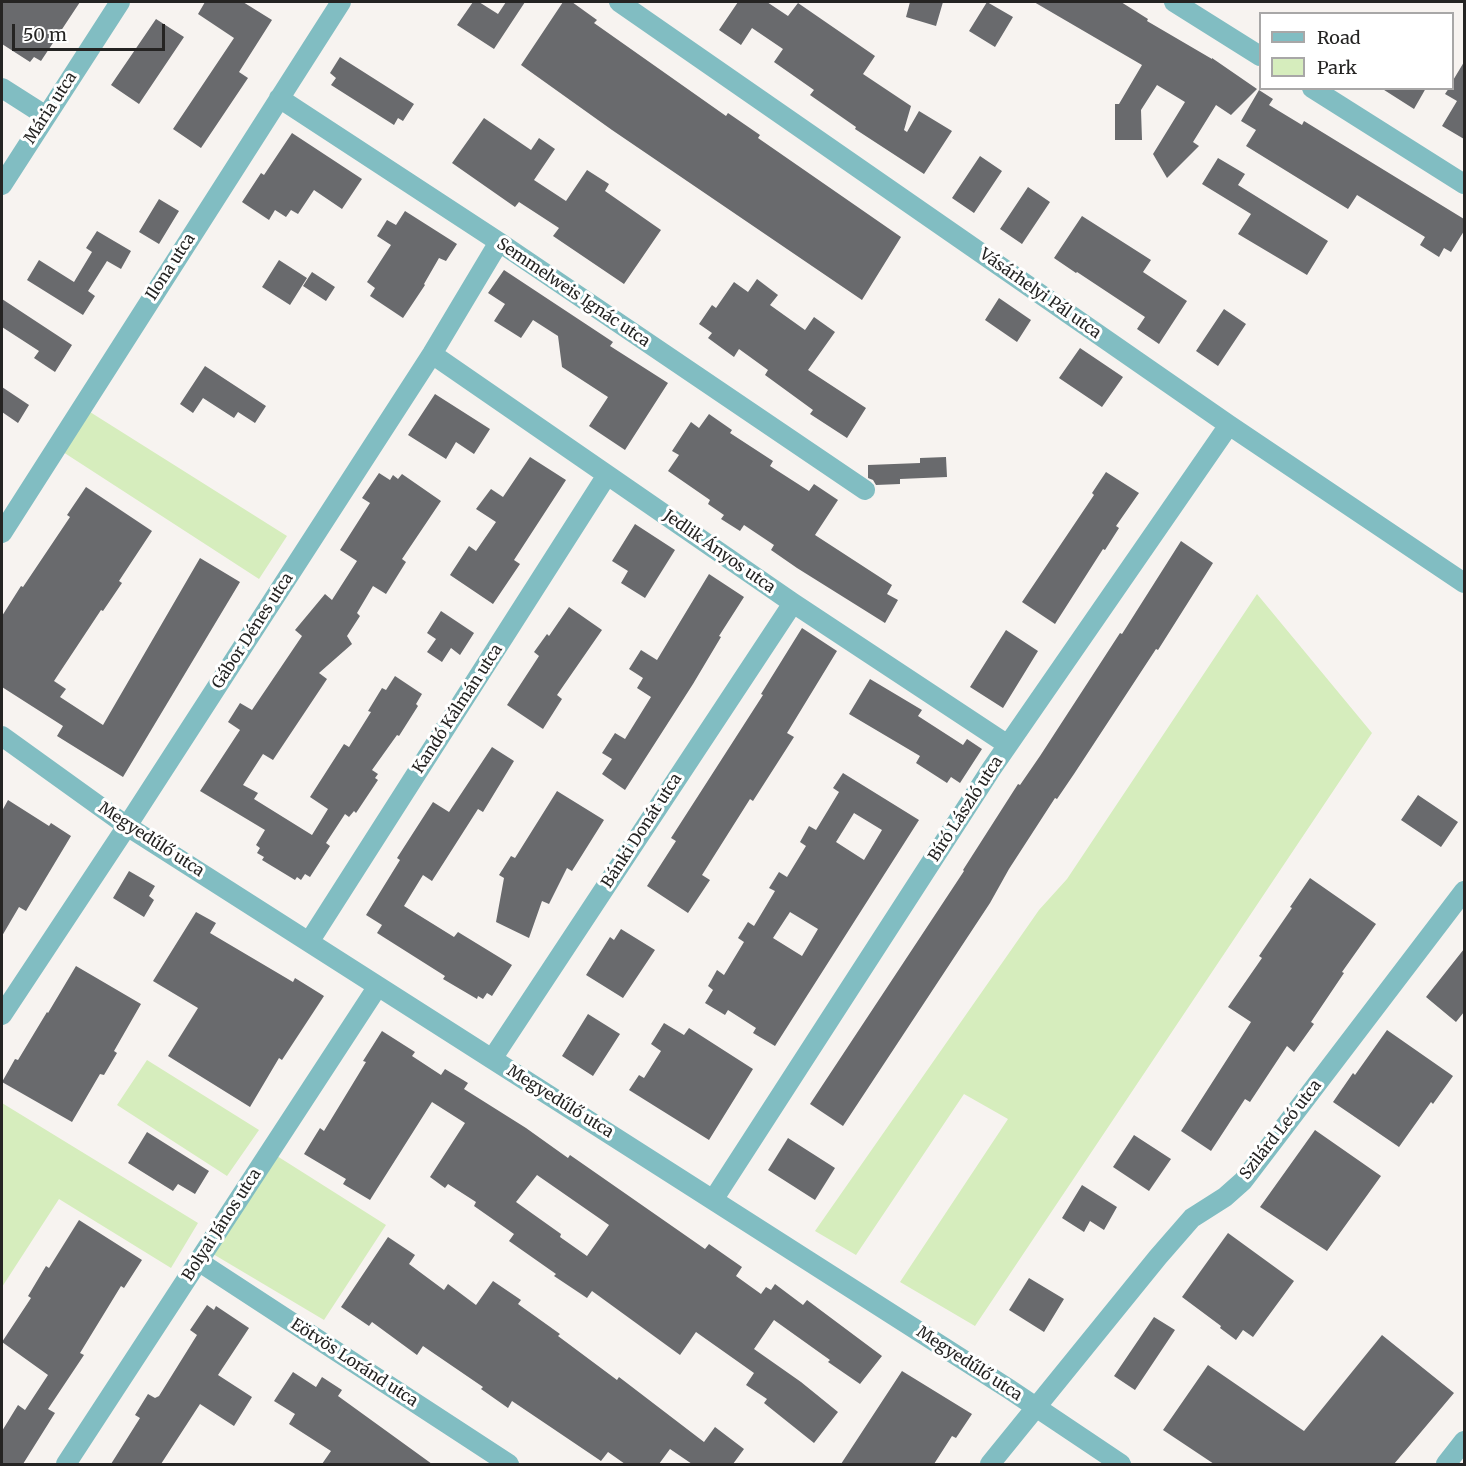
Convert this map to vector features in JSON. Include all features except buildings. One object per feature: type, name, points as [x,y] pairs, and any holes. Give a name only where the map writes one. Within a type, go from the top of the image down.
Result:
[{"type":"street","name":"Mária utca","points":[[2,184],[120,2]]},
{"type":"street","name":"Ilona utca","points":[[2,533],[341,2]]},
{"type":"street","name":"Vásárhelyi Pál utca","points":[[619,2],[1229,426],[1464,583]]},
{"type":"street","points":[[1174,2],[1259,55]]},
{"type":"street","points":[[2,88],[46,116]]},
{"type":"street","points":[[1315,90],[1464,184]]},
{"type":"street","name":"Semmelweis Ignác utca","points":[[279,98],[499,242],[865,490]]},
{"type":"street","name":"Gábor Dénes utca","points":[[2,1015],[432,354],[499,242]]},
{"type":"street","name":"Jedlik Ányos utca","points":[[432,354],[792,603],[1008,745]]},
{"type":"street","name":"Bíró László utca","points":[[713,1200],[1008,745],[1229,426]]},
{"type":"street","name":"Kandó Kálmán utca","points":[[309,942],[607,475]]},
{"type":"street","name":"Bánki Donát utca","points":[[492,1059],[792,603]]},
{"type":"street","name":"Megyedűlő utca","points":[[2,736],[127,826],[1036,1407],[1121,1464]]},
{"type":"street","name":"Szilárd Leó utca","points":[[990,1464],[1192,1218],[1225,1197],[1243,1181],[1464,891]]},
{"type":"street","name":"Bolyai János utca","points":[[66,1464],[378,986]]},
{"type":"street","name":"Eötvös Loránd utca","points":[[198,1261],[509,1464]]},
{"type":"street","points":[[1446,1464],[1464,1441]]},
{"type":"green space","points":[[90,412],[287,536],[259,579],[63,452]]},
{"type":"green space","points":[[1257,594],[1372,733],[975,1326],[900,1282],[1008,1119],[964,1094],[856,1255],[815,1231],[1039,910],[1067,879]]},
{"type":"green space","points":[[147,1060],[259,1130],[227,1176],[117,1105]]},
{"type":"green space","points":[[2,1103],[198,1223],[171,1268],[59,1199],[2,1287]]},
{"type":"green space","points":[[277,1156],[386,1225],[324,1320],[213,1254]]}]
